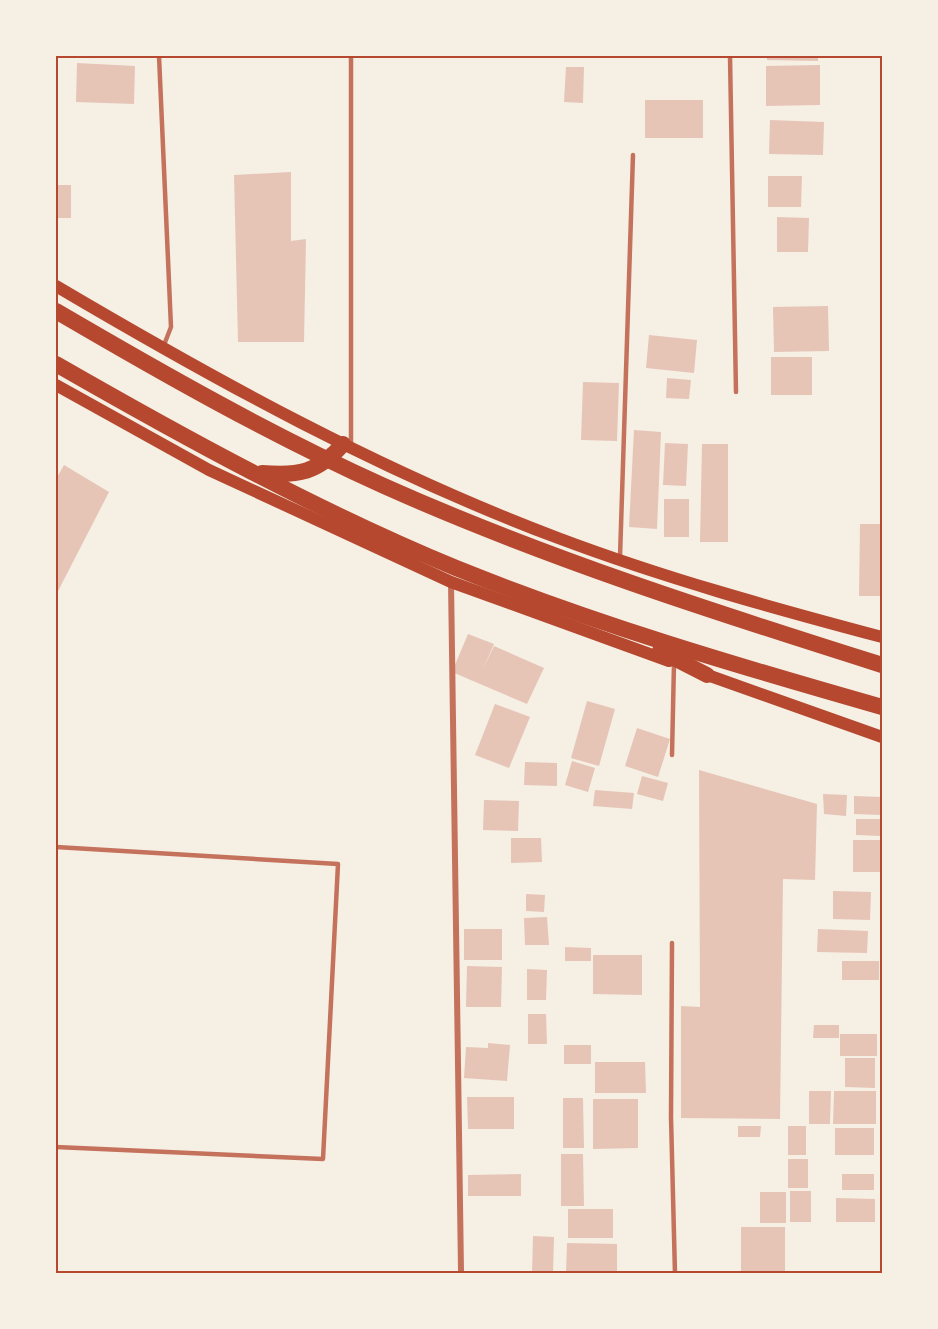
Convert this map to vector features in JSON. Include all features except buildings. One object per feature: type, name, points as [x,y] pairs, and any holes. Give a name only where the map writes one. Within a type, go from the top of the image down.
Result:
[{"type":"highway","points":[[56,312],[329,460],[465,521],[722,615],[882,665]]},
{"type":"highway","points":[[56,364],[254,472],[362,526],[435,558],[572,612],[711,659],[882,707]]},
{"type":"highway","points":[[254,472],[305,473],[329,460],[347,446]]},
{"type":"highway","points":[[572,612],[707,675]]},
{"type":"main road","points":[[56,286],[164,348],[347,446],[558,538],[728,594],[882,637]]},
{"type":"main road","points":[[56,385],[209,470],[450,582],[882,738]]},
{"type":"street","points":[[450,582],[461,1271]]},
{"type":"lane","points":[[159,56],[171,327],[164,348]]},
{"type":"lane","points":[[347,446],[351,56]]},
{"type":"lane","points":[[730,56],[736,392]]},
{"type":"lane","points":[[620,558],[633,155]]},
{"type":"lane","points":[[672,754],[674,663]]},
{"type":"lane","points":[[56,847],[338,864],[323,1159],[56,1147]]},
{"type":"lane","points":[[672,943],[671,1117],[675,1274]]}]
